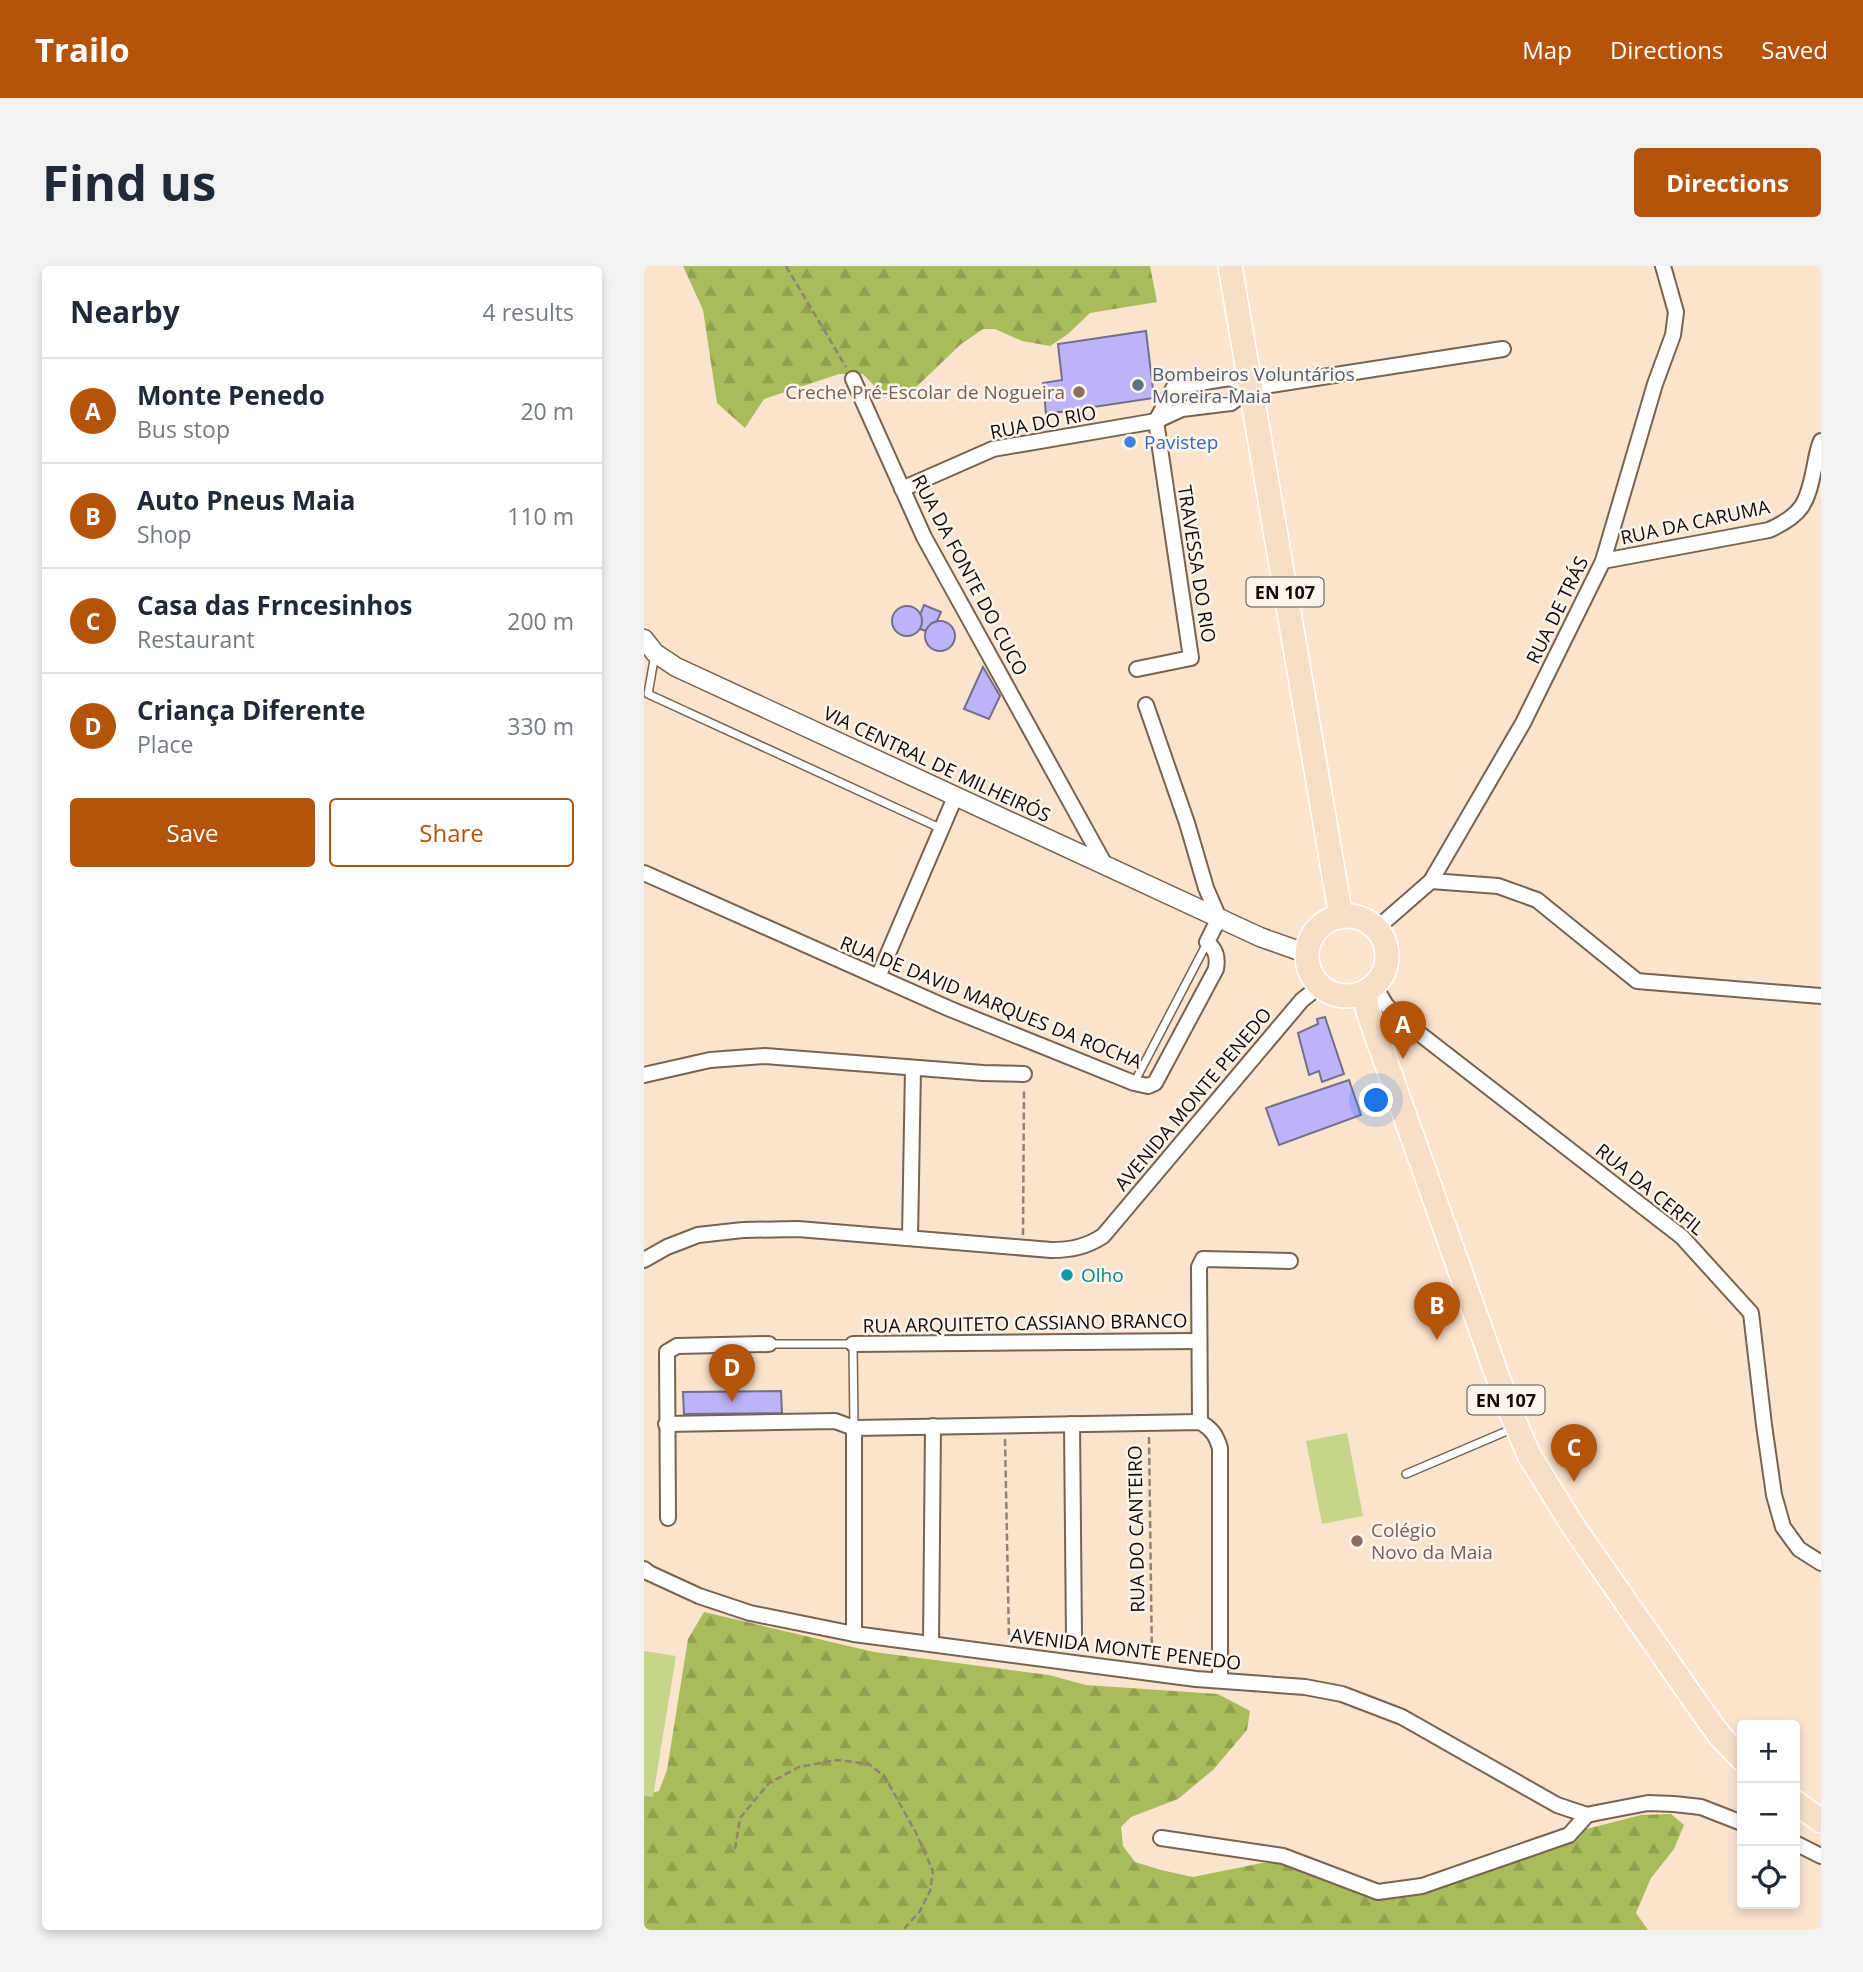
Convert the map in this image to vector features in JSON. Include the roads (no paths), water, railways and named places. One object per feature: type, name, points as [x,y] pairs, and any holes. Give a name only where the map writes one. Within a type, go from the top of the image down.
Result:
[{"type":"main road","name":"EN 107","points":[[1230,266],[1341,917]]},
{"type":"main road","points":[[1341,917],[1361,919],[1377,929],[1385,945],[1386,962],[1384,971],[1369,989],[1346,996],[1320,986],[1310,971],[1307,954],[1314,934],[1322,926],[1341,917]]},
{"type":"main road","name":"EN 107","points":[[1369,989],[1368,1012],[1516,1427],[1529,1455],[1575,1529],[1720,1736],[1737,1754]]},
{"type":"main road","points":[[1800,1806],[1821,1821]]},
{"type":"street","name":"RUA DE TRÁS","points":[[1377,929],[1431,881],[1523,723],[1604,561],[1673,335],[1676,312],[1663,266]]},
{"type":"street","name":"RUA DO RIO","points":[[902,489],[993,449],[1156,421],[1182,409],[1231,403],[1251,388],[1503,349]]},
{"type":"street","name":"RUA DO RIO","points":[[1156,421],[1174,387],[1230,378],[1251,388]]},
{"type":"street","name":"RUA DA FONTE DO CUCO","points":[[853,379],[924,537],[1104,863]]},
{"type":"street","name":"TRAVESSA DO RIO","points":[[1137,669],[1191,658],[1156,421]]},
{"type":"street","name":"RUA DA CARUMA","points":[[1604,561],[1769,530],[1790,521],[1802,509],[1821,441]]},
{"type":"street","name":"VIA CENTRAL DE MILHEIRÓS","points":[[649,646],[676,667],[1219,918],[1307,954]]},
{"type":"street","points":[[1146,705],[1187,823],[1206,888],[1219,918]]},
{"type":"street","points":[[878,977],[956,795]]},
{"type":"street","name":"RUA DE DAVID MARQUES DA ROCHA","points":[[644,873],[950,1009],[1148,1086],[1154,1083],[1216,969],[1215,949],[1207,942],[1219,918]]},
{"type":"street","points":[[1431,881],[1498,886],[1537,900],[1637,981],[1821,996]]},
{"type":"street","name":"AVENIDA MONTE PENEDO","points":[[644,1260],[667,1247],[698,1235],[743,1230],[799,1229],[1023,1248],[1071,1250],[1090,1245],[1103,1236],[1302,1000],[1320,986]]},
{"type":"street","name":"RUA DA CERFIL","points":[[1369,989],[1398,1017],[1682,1237],[1751,1313],[1763,1425],[1774,1495],[1783,1527],[1799,1549],[1821,1563]]},
{"type":"street","points":[[644,1075],[710,1060],[765,1056],[1024,1074]]},
{"type":"street","points":[[910,1238],[913,1068]]},
{"type":"street","points":[[1200,1422],[1199,1267],[1203,1259],[1290,1261]]},
{"type":"street","name":"RUA ARQUITETO CASSIANO BRANCO","points":[[853,1344],[1198,1341]]},
{"type":"street","points":[[668,1518],[667,1352],[677,1346],[769,1344]]},
{"type":"street","points":[[666,1424],[835,1421],[854,1428],[1200,1422],[1209,1427],[1216,1436],[1220,1448],[1220,1681]]},
{"type":"street","points":[[1072,1424],[1074,1638]]},
{"type":"street","points":[[931,1644],[933,1426]]},
{"type":"street","points":[[854,1428],[854,1634]]},
{"type":"street","name":"AVENIDA MONTE PENEDO","points":[[644,1569],[699,1596],[750,1613],[854,1634],[1153,1673],[1342,1694],[1402,1717],[1557,1805],[1587,1815]]},
{"type":"street","points":[[1161,1838],[1283,1856],[1378,1892],[1422,1886],[1569,1835],[1587,1815],[1648,1803],[1674,1804],[1701,1807],[1737,1821]]},
{"type":"street","points":[[1800,1846],[1821,1857]]},
{"type":"lane","points":[[649,646],[648,694],[942,829]]},
{"type":"lane","points":[[769,1344],[853,1344],[854,1428]]},
{"type":"lane","points":[[1406,1474],[1516,1427]]},
{"type":"place","name":"Bombeiros Voluntários Moreira-Maia","points":[[1138,385]]},
{"type":"place","name":"Creche Pré-Escolar de Nogueira","points":[[1079,392]]},
{"type":"place","name":"Pavistep","points":[[1130,442]]},
{"type":"place","name":"Monte Penedo","points":[[1403,1059]]},
{"type":"place","name":"Olho","points":[[1067,1275]]},
{"type":"place","name":"Auto Pneus Maia","points":[[1437,1340]]},
{"type":"place","name":"Criança Diferente","points":[[732,1402]]},
{"type":"place","name":"Casa das Frncesinhos","points":[[1574,1482]]},
{"type":"place","name":"Colégio Novo da Maia","points":[[1357,1541]]}]
